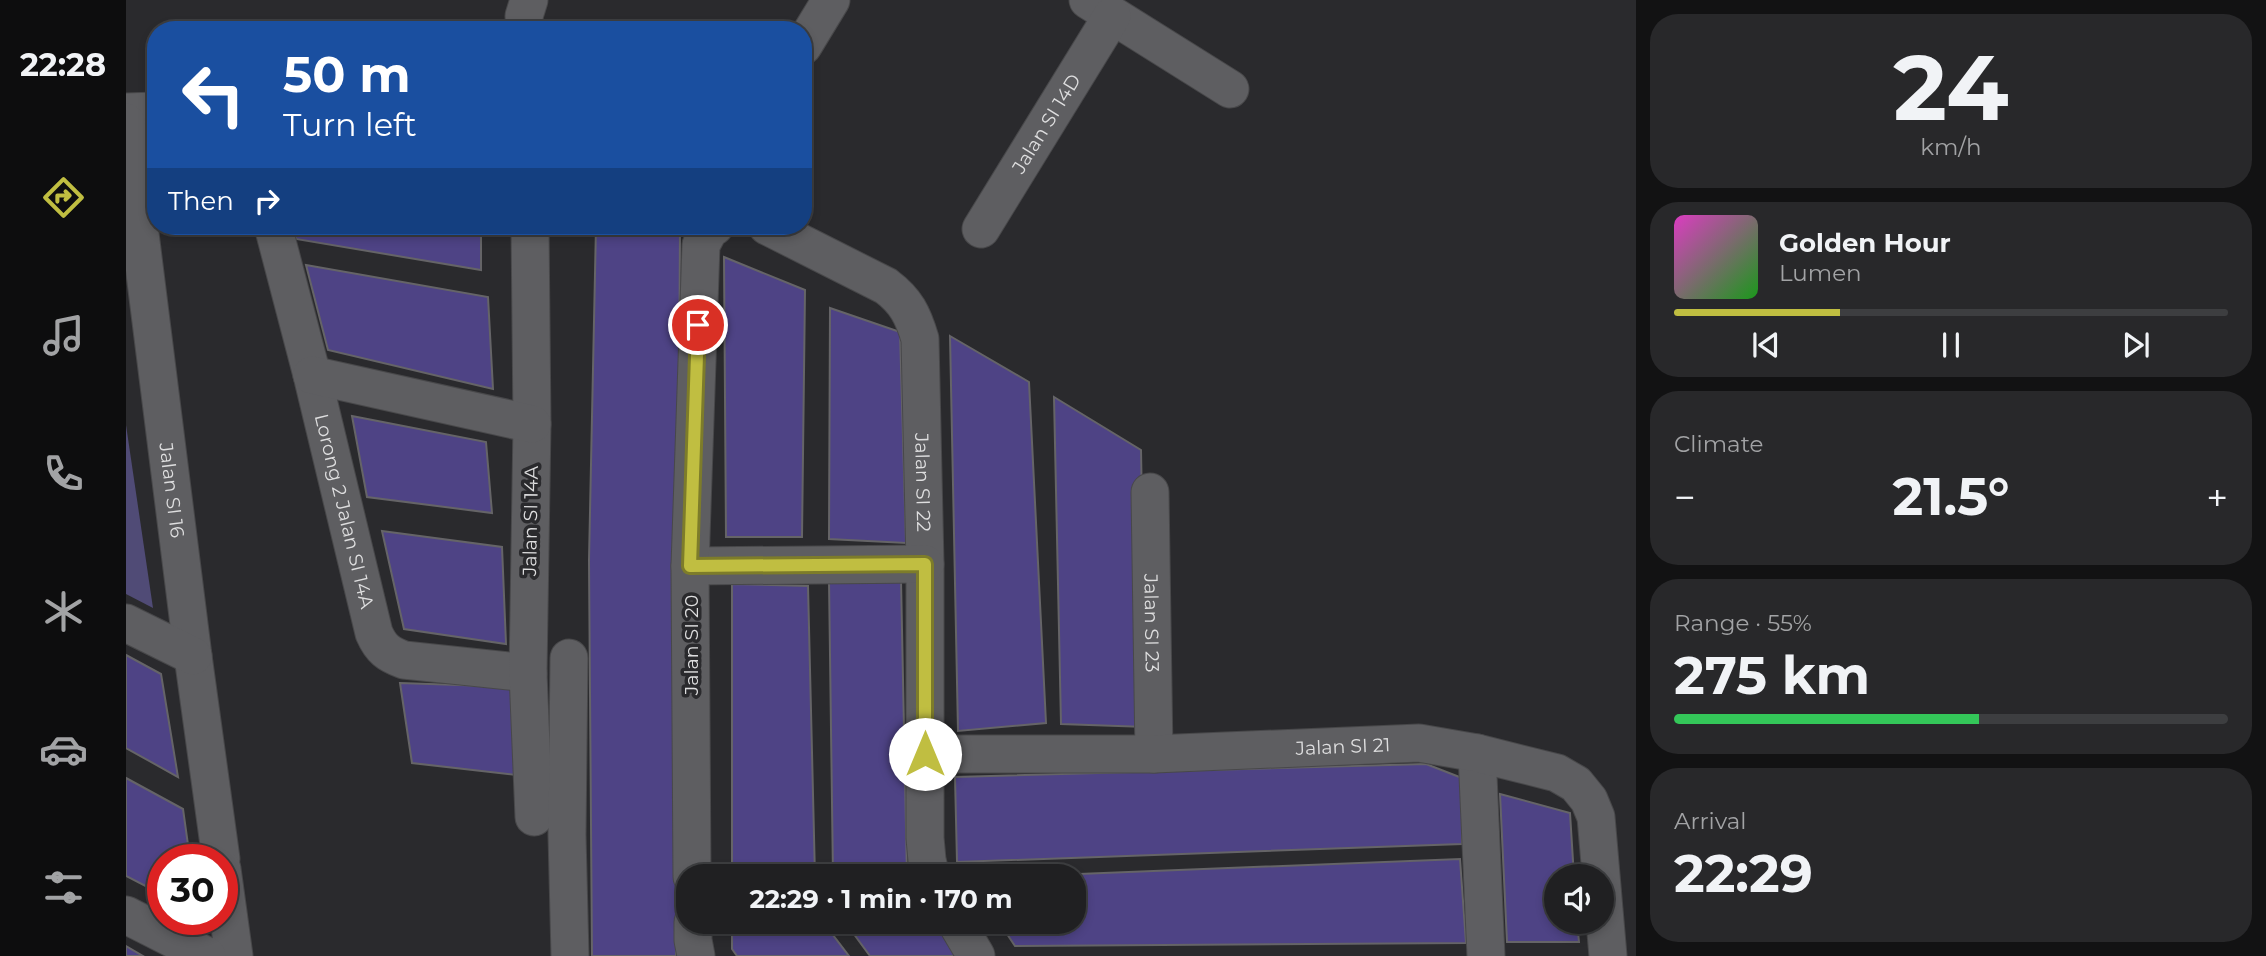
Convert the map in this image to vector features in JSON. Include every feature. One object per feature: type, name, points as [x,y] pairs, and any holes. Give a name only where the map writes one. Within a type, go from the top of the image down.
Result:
[{"type":"street","points":[[524,21],[529,0]]},
{"type":"street","points":[[812,31],[831,0]]},
{"type":"street","points":[[1100,8],[1230,89]]},
{"type":"street","name":"Jalan SI 14D","points":[[981,229],[1100,8]]},
{"type":"street","points":[[126,112],[147,111]]},
{"type":"street","name":"Jalan SI 16","points":[[126,122],[219,844]]},
{"type":"street","name":"Lorong 2 Jalan SI 14A","points":[[275,235],[374,633],[380,647],[404,660],[528,673]]},
{"type":"street","name":"Jalan SI 14A","points":[[530,235],[532,424],[528,673],[534,817]]},
{"type":"street","name":"Jalan SI 20","points":[[692,864],[690,566],[708,235]]},
{"type":"street","name":"Jalan SI 22","points":[[784,235],[893,291],[909,307],[920,339],[925,564],[925,838],[928,864]]},
{"type":"street","points":[[312,375],[532,424]]},
{"type":"street","name":"Jalan SI 23","points":[[1150,492],[1154,754]]},
{"type":"street","points":[[690,566],[925,564]]},
{"type":"street","points":[[126,623],[193,656]]},
{"type":"street","points":[[569,658],[566,835],[570,956]]},
{"type":"street","name":"Jalan SI 21","points":[[925,754],[1154,754],[1419,743],[1477,753],[1558,773],[1576,784],[1589,800],[1596,817],[1608,956]]},
{"type":"street","points":[[1477,753],[1486,956]]},
{"type":"street","points":[[126,915],[207,956]]},
{"type":"street","points":[[693,934],[696,956]]},
{"type":"street","points":[[963,934],[976,956]]},
{"type":"street","points":[[231,935],[234,956]]},
{"type":"shaded area","points":[[126,425],[153,608],[126,594]]},
{"type":"building","points":[[295,235],[481,235],[481,270],[296,239]]},
{"type":"building","points":[[596,235],[680,235],[676,956],[592,956],[589,560]]},
{"type":"building","points":[[724,257],[805,290],[802,537],[726,537]]},
{"type":"building","points":[[306,265],[488,297],[493,389],[328,350]]},
{"type":"building","points":[[830,308],[900,332],[906,543],[829,539]]},
{"type":"building","points":[[950,336],[1029,382],[1046,723],[958,731]]},
{"type":"building","points":[[1054,397],[1141,450],[1146,727],[1061,724]]},
{"type":"building","points":[[352,416],[486,442],[492,513],[367,497]]},
{"type":"building","points":[[382,531],[502,547],[506,644],[404,629]]},
{"type":"building","points":[[829,580],[901,580],[907,864],[833,864]]},
{"type":"building","points":[[732,584],[808,586],[815,864],[732,864]]},
{"type":"building","points":[[126,655],[161,674],[178,777],[126,748]]},
{"type":"building","points":[[400,683],[515,687],[516,775],[412,763]]},
{"type":"building","points":[[1426,764],[1462,778],[1462,844],[957,862],[955,777]]},
{"type":"building","points":[[126,778],[183,809],[188,844],[147,844],[147,887],[126,876]]},
{"type":"building","points":[[1500,794],[1570,813],[1573,864],[1544,864],[1544,934],[1578,934],[1579,942],[1507,942]]},
{"type":"building","points":[[1460,859],[1466,943],[1015,946],[1007,934],[1086,934],[1086,874]]},
{"type":"building","points":[[732,934],[832,934],[849,956],[737,956],[732,949]]},
{"type":"building","points":[[854,934],[947,934],[963,956],[870,956]]},
{"type":"building","points":[[126,946],[143,956],[126,956]]},
{"type":"route","points":[[698,325],[690,566],[925,564],[925,754]]}]
